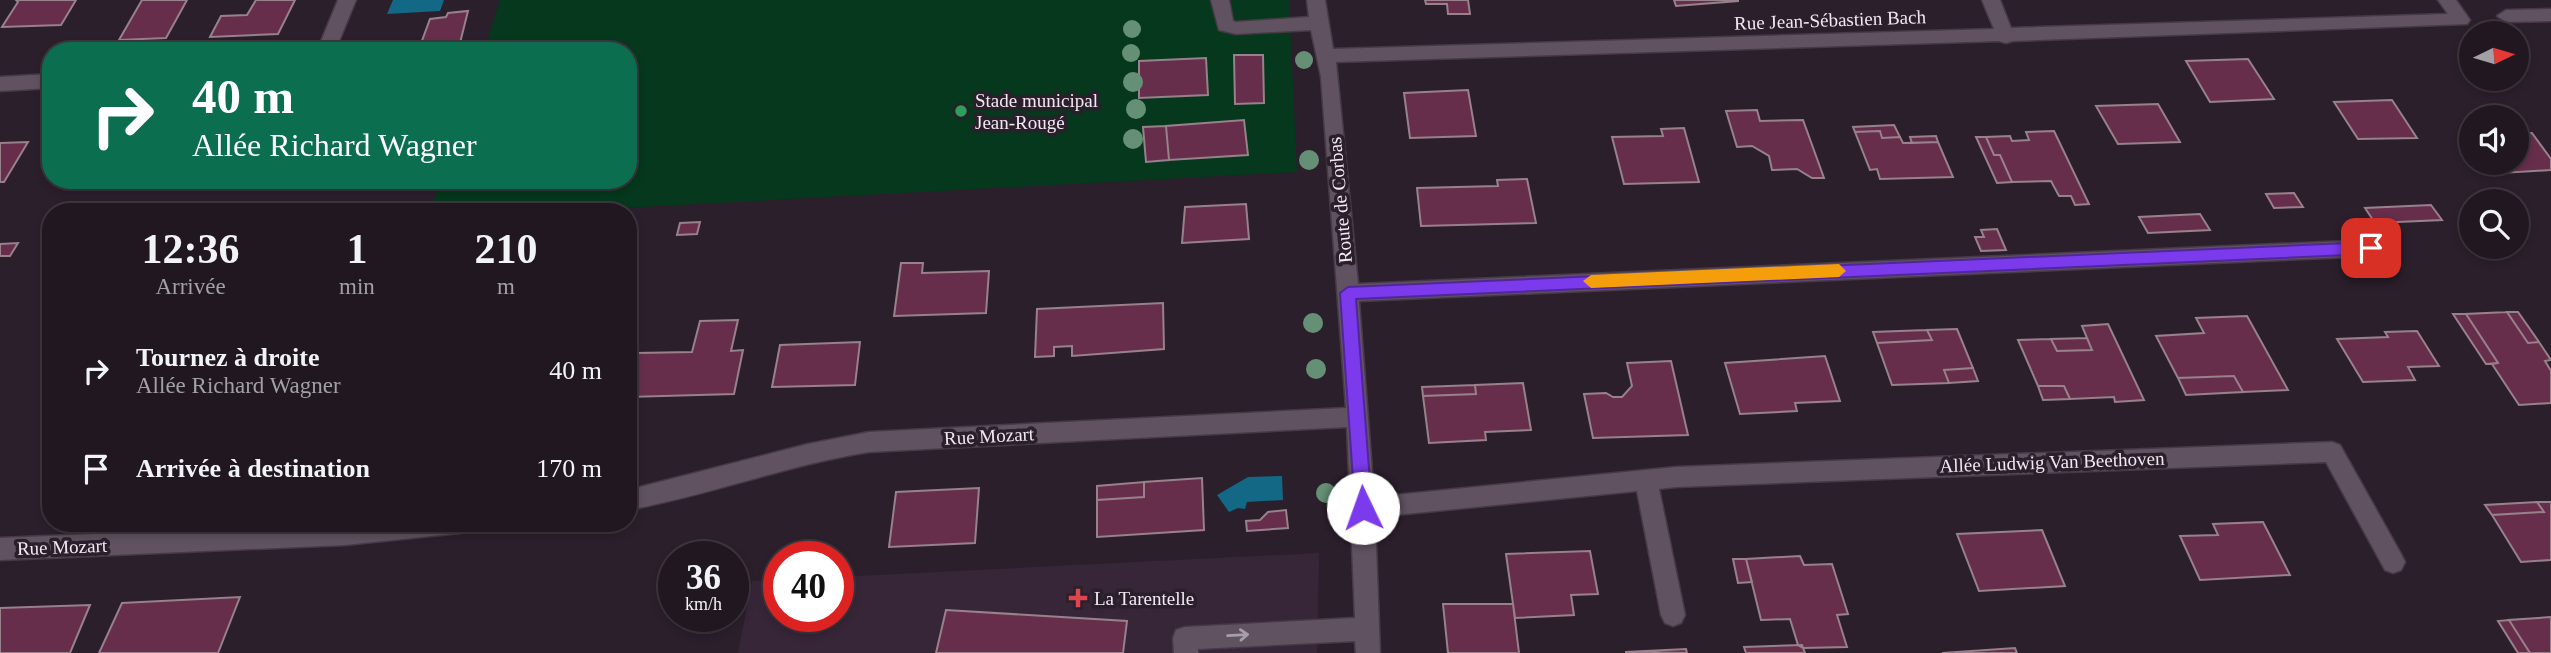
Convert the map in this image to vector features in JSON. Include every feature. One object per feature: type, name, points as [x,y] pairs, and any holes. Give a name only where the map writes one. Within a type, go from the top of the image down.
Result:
[{"type":"street","points":[[330,42],[347,0]]},
{"type":"street","points":[[1220,0],[1225,26],[1236,28],[1318,23]]},
{"type":"street","name":"Route de Corbas","points":[[1316,0],[1318,23],[1330,77],[1348,293],[1363,508],[1367,641]]},
{"type":"street","points":[[1991,0],[2006,37]]},
{"type":"street","name":"Rue Jean-Sébastien Bach","points":[[1326,55],[2006,37],[2461,20],[2447,0]]},
{"type":"street","points":[[2506,16],[2551,15]]},
{"type":"street","points":[[0,84],[42,82]]},
{"type":"street","points":[[1348,293],[2371,248]]},
{"type":"street","name":"Rue Mozart","points":[[637,499],[680,492],[822,448],[869,442],[1357,417]]},
{"type":"street","name":"Allée Ludwig Van Beethoven","points":[[1363,508],[1646,479],[2332,452],[2393,562]]},
{"type":"street","points":[[1646,479],[1673,615]]},
{"type":"street","name":"Rue Mozart","points":[[0,549],[374,532]]},
{"type":"street","points":[[1185,653],[1185,638],[1367,641]]},
{"type":"shaded area","name":"La Tarentelle","points":[[1319,553],[1317,653],[738,653],[742,632],[749,632],[752,581],[763,581],[763,632],[854,632],[854,576]]},
{"type":"green space","name":"Stade municipal Jean-Rougé","points":[[500,0],[1289,0],[1297,172],[637,207],[637,203],[433,203],[438,189],[637,189],[637,42],[487,42]]},
{"type":"water","points":[[393,0],[444,0],[440,11],[387,14]]},
{"type":"water","points":[[1282,476],[1283,500],[1247,502],[1245,509],[1238,508],[1229,512],[1217,495],[1248,477]]},
{"type":"building","points":[[16,0],[76,0],[61,25],[2,27],[18,2]]},
{"type":"building","points":[[142,0],[187,0],[166,38],[119,40]]},
{"type":"building","points":[[256,0],[295,0],[278,34],[210,37],[221,16],[247,15]]},
{"type":"building","points":[[1425,0],[1468,0],[1470,14],[1448,14],[1447,4],[1426,4]]},
{"type":"building","points":[[1674,0],[1738,0],[1738,1],[1676,6]]},
{"type":"building","points":[[468,11],[460,42],[421,42],[430,19],[446,17],[448,13]]},
{"type":"building","points":[[1234,55],[1263,55],[1264,103],[1235,104]]},
{"type":"building","points":[[1206,58],[1208,95],[1139,98],[1139,61]]},
{"type":"building","points":[[2248,59],[2274,99],[2210,102],[2186,61]]},
{"type":"building","points":[[1468,90],[1476,136],[1410,138],[1404,93]]},
{"type":"building","points":[[2392,100],[2417,138],[2358,139],[2334,102]]},
{"type":"building","points":[[2158,104],[2180,142],[2118,144],[2096,106]]},
{"type":"building","points":[[1757,110],[1760,121],[1803,120],[1824,178],[1812,178],[1797,169],[1772,170],[1769,156],[1752,146],[1737,147],[1726,111]]},
{"type":"building","points":[[1244,120],[1248,155],[1169,160],[1166,126]]},
{"type":"building","points":[[1894,125],[1900,137],[1882,138],[1880,131],[1855,132],[1853,127]]},
{"type":"building","points":[[1166,126],[1169,160],[1146,162],[1143,127]]},
{"type":"building","points":[[1684,128],[1699,182],[1624,184],[1612,137],[1663,136],[1661,129]]},
{"type":"building","points":[[1880,131],[1882,138],[1900,137],[1903,143],[1938,142],[1953,177],[1880,179],[1877,169],[1870,170],[1855,132]]},
{"type":"building","points":[[2054,131],[2089,204],[2075,205],[2071,196],[2059,196],[2051,181],[2012,182],[2000,155],[1994,155],[1986,137],[2010,136],[2012,141],[2029,140],[2026,132]]},
{"type":"building","points":[[2529,133],[2532,133],[2551,159],[2551,170],[2529,171]]},
{"type":"building","points":[[1936,136],[1938,142],[1912,143],[1910,137]]},
{"type":"building","points":[[1976,137],[1986,137],[1994,155],[2000,155],[2012,182],[1997,183]]},
{"type":"building","points":[[28,142],[4,182],[0,182],[0,143]]},
{"type":"building","points":[[1527,179],[1536,223],[1421,226],[1417,188],[1498,186],[1497,180]]},
{"type":"building","points":[[2294,193],[2303,207],[2274,208],[2266,194]]},
{"type":"building","points":[[1246,204],[1249,239],[1182,243],[1185,207]]},
{"type":"building","points":[[2431,205],[2442,220],[2375,223],[2365,208]]},
{"type":"building","points":[[2200,214],[2210,230],[2148,233],[2139,217]]},
{"type":"building","points":[[700,222],[697,234],[677,235],[680,223]]},
{"type":"building","points":[[1997,229],[2006,250],[1981,251],[1975,237],[1984,237],[1981,230]]},
{"type":"building","points":[[18,243],[10,256],[0,256],[0,244]]},
{"type":"building","points":[[901,263],[923,263],[922,273],[989,271],[986,313],[894,316]]},
{"type":"building","points":[[1163,303],[1164,349],[1072,356],[1072,346],[1054,347],[1054,356],[1035,357],[1037,309]]},
{"type":"building","points":[[2507,312],[2518,312],[2539,342],[2528,343]]},
{"type":"building","points":[[2507,312],[2528,343],[2539,342],[2551,360],[2545,361],[2551,371],[2551,403],[2519,405],[2492,364],[2498,363],[2466,314]]},
{"type":"building","points":[[2453,314],[2466,314],[2498,363],[2486,364]]},
{"type":"building","points":[[2247,316],[2288,390],[2243,392],[2234,376],[2178,378],[2156,336],[2204,333],[2196,318]]},
{"type":"building","points":[[738,320],[731,351],[743,350],[734,394],[637,397],[637,353],[692,352],[700,321]]},
{"type":"building","points":[[2108,324],[2144,400],[2115,402],[2114,397],[2070,399],[2064,386],[2038,386],[2018,340],[2051,339],[2057,351],[2092,350],[2082,326]]},
{"type":"building","points":[[1957,329],[1973,368],[1944,370],[1949,383],[1892,385],[1877,343],[1932,340],[1927,330]]},
{"type":"building","points":[[1927,330],[1932,340],[1877,343],[1873,332]]},
{"type":"building","points":[[2417,331],[2439,366],[2408,367],[2415,380],[2363,382],[2337,339],[2388,337],[2385,332]]},
{"type":"building","points":[[2087,338],[2092,350],[2057,351],[2051,339]]},
{"type":"building","points":[[860,342],[855,385],[772,387],[780,345]]},
{"type":"building","points":[[1825,356],[1840,401],[1795,403],[1797,411],[1740,414],[1725,363]]},
{"type":"building","points":[[1671,361],[1688,435],[1593,438],[1584,394],[1606,393],[1613,397],[1622,397],[1632,386],[1627,363]]},
{"type":"building","points":[[1973,368],[1978,381],[1949,383],[1944,370]]},
{"type":"building","points":[[2234,376],[2243,392],[2186,395],[2178,378]]},
{"type":"building","points":[[1523,383],[1531,430],[1485,432],[1486,440],[1429,443],[1423,396],[1476,394],[1475,385]]},
{"type":"building","points":[[1475,385],[1476,394],[1423,396],[1422,387]]},
{"type":"building","points":[[2038,386],[2064,386],[2070,399],[2043,400]]},
{"type":"building","points":[[1202,478],[1204,530],[1097,537],[1097,500],[1144,497],[1144,482]]},
{"type":"building","points":[[1144,482],[1144,497],[1097,500],[1097,486]]},
{"type":"building","points":[[979,488],[975,543],[889,547],[896,492]]},
{"type":"building","points":[[2537,502],[2544,512],[2492,515],[2485,505]]},
{"type":"building","points":[[2537,502],[2551,502],[2551,560],[2521,562],[2492,515],[2544,512]]},
{"type":"building","points":[[1286,510],[1288,528],[1247,531],[1246,521],[1260,520],[1268,512]]},
{"type":"building","points":[[2263,522],[2290,575],[2200,580],[2180,536],[2218,535],[2213,524]]},
{"type":"building","points":[[2042,530],[2065,586],[1979,591],[1957,534]]},
{"type":"building","points":[[1590,551],[1598,594],[1571,595],[1574,615],[1515,618],[1506,554]]},
{"type":"building","points":[[1800,556],[1804,565],[1832,564],[1848,614],[1837,615],[1847,647],[1803,648],[1798,645],[1790,619],[1761,620],[1746,559]]},
{"type":"building","points":[[1733,559],[1746,559],[1752,582],[1738,583]]},
{"type":"building","points":[[240,597],[218,653],[99,653],[122,603]]},
{"type":"building","points":[[1443,604],[1513,604],[1519,653],[1448,653]]},
{"type":"building","points":[[90,605],[70,653],[0,653],[0,608]]},
{"type":"building","points":[[946,610],[1127,621],[1123,653],[936,653]]},
{"type":"building","points":[[2551,617],[2551,653],[2530,653],[2509,620]]},
{"type":"building","points":[[2509,620],[2530,653],[2518,653],[2498,621]]},
{"type":"building","points":[[1802,645],[1805,653],[1746,653],[1744,647]]},
{"type":"building","points":[[2015,648],[2017,653],[1942,653]]},
{"type":"building","points":[[1686,649],[1687,653],[1625,652]]},
{"type":"slow traffic","points":[[1591,281],[1839,271]]},
{"type":"place","name":"Stade municipal Jean-Rougé","points":[[961,111]]},
{"type":"place","name":"La Tarentelle","points":[[1078,598]]},
{"type":"route","points":[[1363,508],[1348,293],[2371,248]]}]
